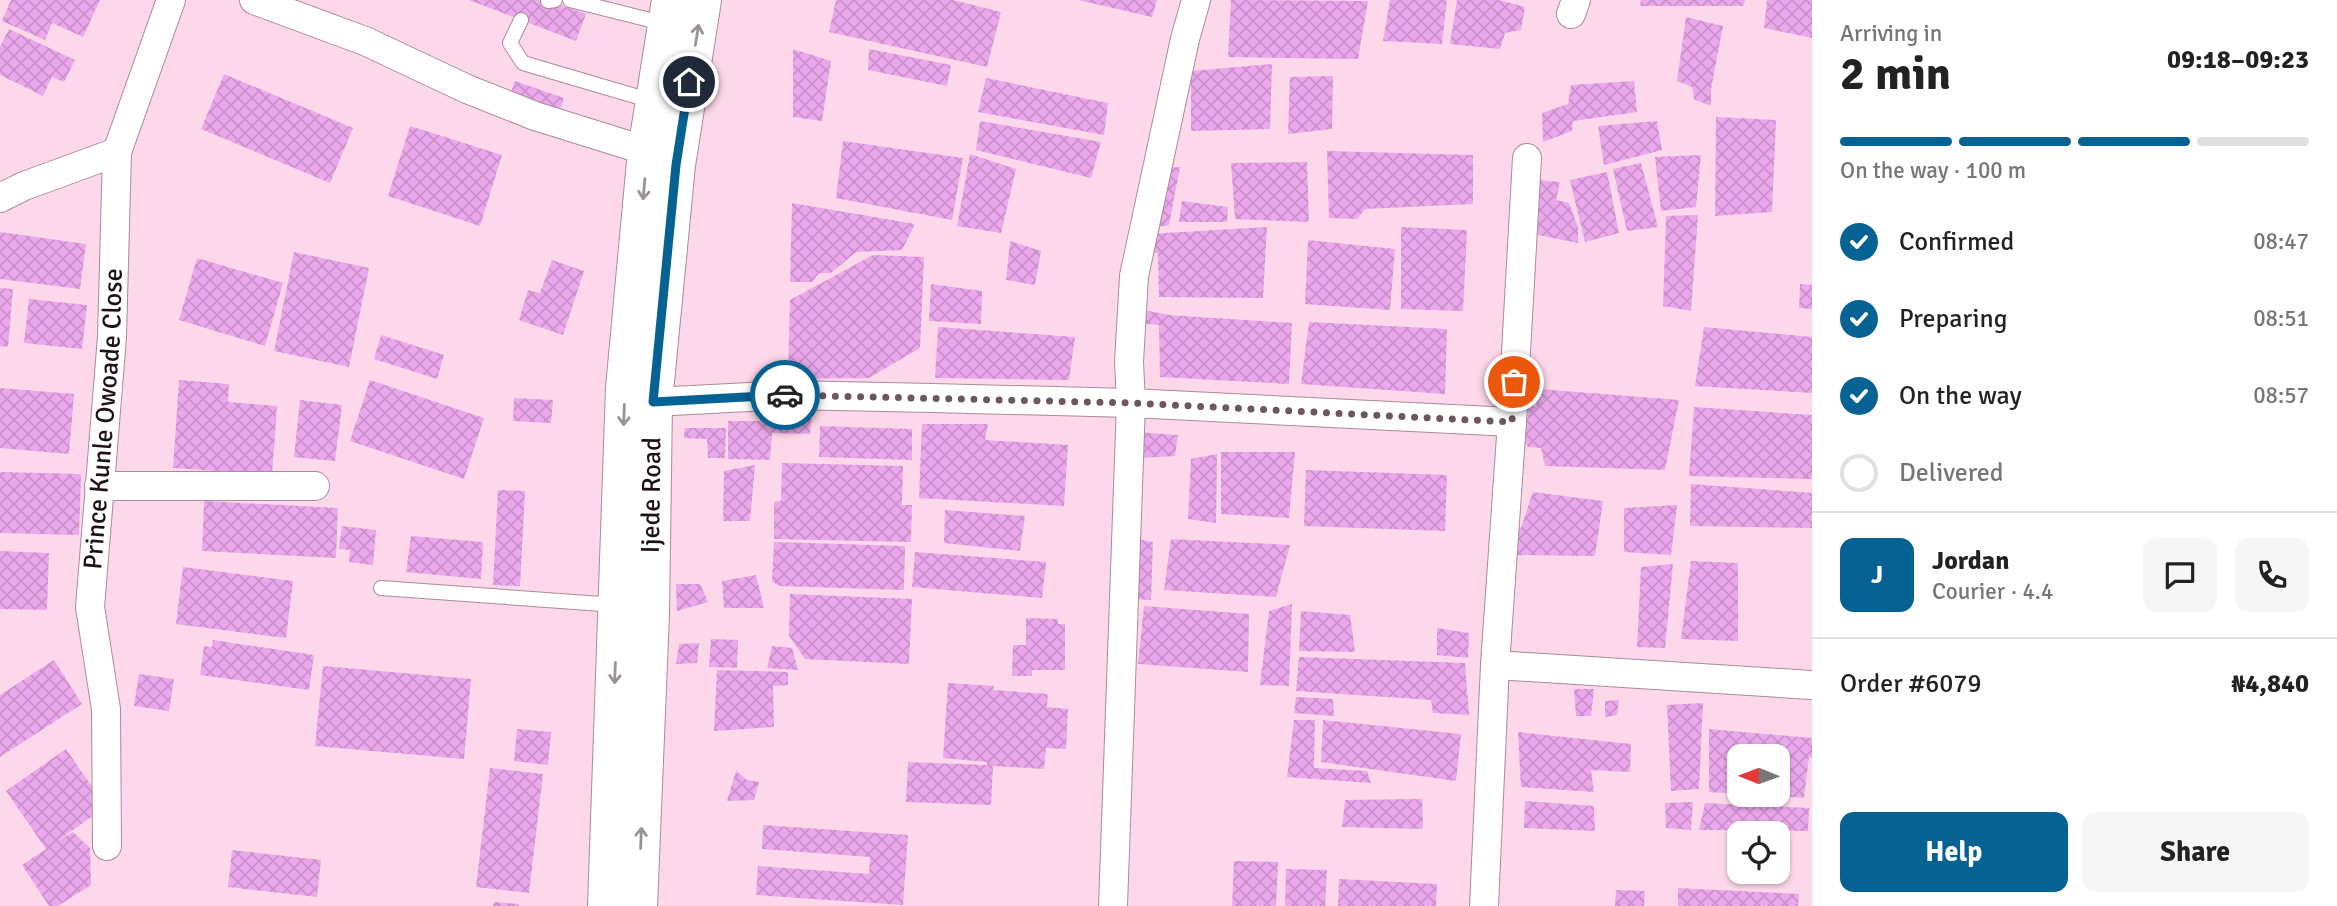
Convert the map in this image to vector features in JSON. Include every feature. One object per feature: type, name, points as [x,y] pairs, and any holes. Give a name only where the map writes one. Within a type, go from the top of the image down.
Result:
[{"type":"main road","name":"Ijede Road","points":[[633,610],[676,165],[702,0]]},
{"type":"main road","name":"Ijede Road","points":[[633,610],[625,388],[647,151],[669,12]]},
{"type":"main road","points":[[607,906],[633,610]]},
{"type":"main road","points":[[633,610],[638,906]]},
{"type":"street","name":"Prince Kunle Owoade Close","points":[[107,846],[106,709],[90,607],[112,337],[117,152],[171,0]]},
{"type":"street","points":[[254,0],[365,41],[467,89],[535,116],[647,151]]},
{"type":"street","points":[[1113,906],[1131,403],[1129,362],[1134,276],[1181,53],[1196,0]]},
{"type":"street","points":[[0,198],[24,186],[117,152]]},
{"type":"street","points":[[1484,906],[1495,665],[1527,158]]},
{"type":"street","points":[[653,402],[788,395],[1131,403],[1512,422]]},
{"type":"street","points":[[99,486],[315,486]]},
{"type":"street","points":[[1495,665],[1812,685]]},
{"type":"lane","points":[[548,1],[555,0]]},
{"type":"lane","points":[[570,0],[669,12]]},
{"type":"lane","points":[[521,20],[510,43],[523,63],[655,102]]},
{"type":"lane","points":[[381,587],[633,610]]},
{"type":"building","points":[[11,0],[100,0],[83,37],[52,23],[45,40],[2,21]]},
{"type":"building","points":[[469,0],[546,0],[586,14],[576,41]]},
{"type":"building","points":[[836,0],[953,0],[1001,12],[987,67],[829,32]]},
{"type":"building","points":[[1078,0],[1157,0],[1152,17]]},
{"type":"building","points":[[1231,0],[1368,1],[1358,59],[1228,57]]},
{"type":"building","points":[[1390,0],[1447,0],[1442,44],[1383,41]]},
{"type":"building","points":[[1457,0],[1499,0],[1525,7],[1521,30],[1505,33],[1500,49],[1450,44]]},
{"type":"building","points":[[1641,0],[1745,0],[1743,6],[1640,6]]},
{"type":"building","points":[[1767,0],[1812,0],[1812,38],[1764,28]]},
{"type":"building","points":[[1686,17],[1723,26],[1711,89],[1711,106],[1694,99],[1692,87],[1677,81]]},
{"type":"building","points":[[9,29],[75,60],[64,82],[52,77],[43,96],[0,75],[0,47]]},
{"type":"building","points":[[793,49],[831,61],[822,121],[793,117]]},
{"type":"building","points":[[869,49],[951,65],[947,86],[868,70]]},
{"type":"building","points":[[1272,64],[1270,129],[1191,131],[1191,71]]},
{"type":"building","points":[[224,74],[353,128],[330,183],[201,129]]},
{"type":"building","points":[[1333,76],[1332,129],[1288,134],[1290,77]]},
{"type":"building","points":[[986,78],[1108,103],[1104,135],[978,112]]},
{"type":"building","points":[[515,81],[564,98],[559,112],[510,95]]},
{"type":"building","points":[[1634,81],[1637,112],[1573,121],[1572,131],[1543,142],[1542,113],[1568,104],[1571,85]]},
{"type":"building","points":[[1716,117],[1776,120],[1772,212],[1715,216]]},
{"type":"building","points":[[980,121],[1101,142],[1091,178],[976,150]]},
{"type":"building","points":[[1657,121],[1662,150],[1604,165],[1598,126]]},
{"type":"building","points":[[410,126],[502,155],[480,226],[388,196]]},
{"type":"building","points":[[843,141],[963,158],[952,220],[836,198]]},
{"type":"building","points":[[1327,151],[1473,155],[1473,204],[1365,209],[1357,219],[1329,218]]},
{"type":"building","points":[[970,154],[1016,169],[1001,233],[957,226]]},
{"type":"building","points":[[1701,155],[1696,207],[1661,211],[1655,157]]},
{"type":"building","points":[[1307,162],[1309,222],[1235,219],[1231,163]]},
{"type":"building","points":[[1641,163],[1658,227],[1627,231],[1613,169]]},
{"type":"building","points":[[1180,167],[1169,225],[1151,228],[1162,168]]},
{"type":"building","points":[[1607,172],[1619,233],[1585,242],[1570,180]]},
{"type":"building","points":[[1538,180],[1560,182],[1556,200],[1569,203],[1578,227],[1578,243],[1533,234]]},
{"type":"building","points":[[1182,201],[1228,207],[1227,222],[1179,222]]},
{"type":"building","points":[[792,203],[915,224],[902,250],[856,252],[831,273],[819,273],[812,282],[790,282]]},
{"type":"building","points":[[1698,215],[1691,311],[1663,306],[1666,216]]},
{"type":"building","points":[[1267,227],[1263,298],[1159,297],[1158,253],[1146,252],[1148,234]]},
{"type":"building","points":[[1401,227],[1467,230],[1463,311],[1401,309]]},
{"type":"building","points":[[0,232],[86,244],[80,289],[0,279]]},
{"type":"building","points":[[1308,240],[1395,249],[1390,310],[1305,304]]},
{"type":"building","points":[[1010,241],[1041,251],[1035,285],[1006,280]]},
{"type":"building","points":[[294,252],[369,268],[349,367],[274,351]]},
{"type":"building","points":[[873,255],[924,257],[920,348],[869,378],[788,379],[790,300]]},
{"type":"building","points":[[197,258],[283,283],[265,346],[179,320]]},
{"type":"building","points":[[552,260],[584,271],[563,335],[519,320],[528,290],[540,293]]},
{"type":"building","points":[[931,284],[982,291],[981,324],[929,321]]},
{"type":"building","points":[[1800,284],[1812,285],[1812,309],[1799,308]]},
{"type":"building","points":[[0,288],[13,289],[8,347],[0,346]]},
{"type":"building","points":[[29,299],[87,305],[82,349],[24,343]]},
{"type":"building","points":[[1139,309],[1169,315],[1292,323],[1289,384],[1160,377],[1159,325],[1138,323]]},
{"type":"building","points":[[1309,322],[1447,329],[1445,394],[1301,384]]},
{"type":"building","points":[[938,327],[1075,337],[1069,380],[935,378]]},
{"type":"building","points":[[1704,327],[1812,337],[1812,393],[1695,386]]},
{"type":"building","points":[[381,335],[444,355],[437,379],[374,359]]},
{"type":"building","points":[[179,380],[229,384],[228,402],[277,406],[272,475],[173,468]]},
{"type":"building","points":[[370,380],[484,418],[464,479],[350,441]]},
{"type":"building","points":[[0,388],[74,394],[69,454],[0,448]]},
{"type":"building","points":[[1539,389],[1679,400],[1665,470],[1545,466],[1541,448],[1528,447],[1520,436],[1521,422],[1528,417],[1528,406],[1536,406]]},
{"type":"building","points":[[514,398],[553,400],[551,423],[513,421]]},
{"type":"building","points":[[300,400],[342,405],[335,461],[294,457]]},
{"type":"building","points":[[770,406],[812,408],[810,434],[772,433],[770,460],[728,459],[728,421],[760,421]]},
{"type":"building","points":[[1694,407],[1812,415],[1812,479],[1689,476]]},
{"type":"building","points":[[922,424],[988,424],[985,440],[1068,445],[1064,506],[919,498]]},
{"type":"building","points":[[820,426],[912,429],[912,460],[819,457]]},
{"type":"building","points":[[685,428],[726,428],[725,458],[708,458],[707,439],[684,438]]},
{"type":"building","points":[[1137,432],[1178,435],[1175,456],[1138,458]]},
{"type":"building","points":[[1221,452],[1295,452],[1289,518],[1221,514]]},
{"type":"building","points":[[1217,454],[1216,523],[1188,519],[1191,459]]},
{"type":"building","points":[[782,463],[903,466],[902,505],[912,505],[911,542],[774,539],[774,502],[781,501]]},
{"type":"building","points":[[755,465],[750,521],[723,521],[724,471]]},
{"type":"building","points":[[1306,470],[1447,475],[1445,531],[1304,526]]},
{"type":"building","points":[[0,472],[81,474],[79,535],[0,533]]},
{"type":"building","points":[[1691,484],[1812,493],[1812,528],[1690,526]]},
{"type":"building","points":[[498,490],[525,491],[520,586],[493,585]]},
{"type":"building","points":[[1533,492],[1603,501],[1595,556],[1514,555],[1511,531],[1521,528]]},
{"type":"building","points":[[204,501],[338,508],[336,558],[202,551]]},
{"type":"building","points":[[1677,505],[1671,555],[1624,552],[1624,508]]},
{"type":"building","points":[[945,510],[1025,516],[1020,551],[944,543]]},
{"type":"building","points":[[342,526],[376,530],[373,565],[349,562],[350,550],[339,549]]},
{"type":"building","points":[[411,536],[483,542],[481,579],[406,572]]},
{"type":"building","points":[[1133,538],[1153,542],[1151,600],[1130,599]]},
{"type":"building","points":[[1171,539],[1290,545],[1276,597],[1164,590]]},
{"type":"building","points":[[774,542],[905,546],[904,590],[779,586],[772,581]]},
{"type":"building","points":[[0,551],[49,553],[47,610],[0,609]]},
{"type":"building","points":[[915,552],[1046,562],[1042,598],[912,587]]},
{"type":"building","points":[[1691,561],[1738,563],[1738,641],[1681,639]]},
{"type":"building","points":[[1673,564],[1665,648],[1637,647],[1641,567]]},
{"type":"building","points":[[183,567],[293,581],[286,638],[176,624]]},
{"type":"building","points":[[756,575],[764,608],[724,608],[722,581]]},
{"type":"building","points":[[676,584],[700,584],[708,602],[677,611]]},
{"type":"building","points":[[790,594],[912,599],[909,664],[805,659],[789,636]]},
{"type":"building","points":[[1292,604],[1289,686],[1260,685],[1269,611]]},
{"type":"building","points":[[1144,606],[1249,614],[1248,672],[1138,664]]},
{"type":"building","points":[[1301,611],[1350,615],[1355,652],[1299,651]]},
{"type":"building","points":[[1026,618],[1058,619],[1058,624],[1065,624],[1065,670],[1032,670],[1032,676],[1012,676],[1013,645],[1026,645]]},
{"type":"building","points":[[1437,628],[1469,633],[1468,658],[1437,655]]},
{"type":"building","points":[[711,639],[738,640],[737,668],[709,667]]},
{"type":"building","points":[[213,640],[314,655],[309,690],[200,675],[204,646],[212,647]]},
{"type":"building","points":[[699,643],[697,663],[676,664],[679,644]]},
{"type":"building","points":[[772,646],[792,648],[798,670],[767,668]]},
{"type":"building","points":[[1299,657],[1465,663],[1469,715],[1433,713],[1431,700],[1296,691]]},
{"type":"building","points":[[54,660],[82,704],[0,757],[0,695]]},
{"type":"building","points":[[323,666],[471,679],[464,759],[315,746]]},
{"type":"building","points":[[717,670],[788,672],[788,685],[773,686],[774,727],[714,731]]},
{"type":"building","points":[[139,674],[174,679],[169,711],[134,706]]},
{"type":"building","points":[[948,683],[1048,694],[1047,707],[1068,709],[1066,749],[1046,748],[1044,769],[993,766],[991,805],[906,802],[908,762],[987,765],[987,762],[943,758]]},
{"type":"building","points":[[1574,689],[1594,689],[1591,716],[1576,716]]},
{"type":"building","points":[[1296,697],[1333,699],[1334,716],[1294,713]]},
{"type":"building","points":[[1619,700],[1617,715],[1605,717],[1605,701]]},
{"type":"building","points":[[1703,703],[1699,789],[1671,791],[1667,705]]},
{"type":"building","points":[[1294,720],[1315,720],[1314,768],[1367,771],[1371,783],[1287,777]]},
{"type":"building","points":[[1323,720],[1461,734],[1456,781],[1321,762]]},
{"type":"building","points":[[517,729],[551,732],[548,765],[514,761]]},
{"type":"building","points":[[1709,729],[1812,738],[1812,758],[1809,757],[1804,798],[1790,797],[1790,744],[1727,744],[1727,793],[1709,792]]},
{"type":"building","points":[[1518,732],[1631,744],[1630,772],[1591,770],[1594,792],[1521,787]]},
{"type":"building","points":[[66,749],[106,807],[57,841],[73,832],[90,848],[91,885],[58,906],[49,906],[22,865],[46,849],[6,791]]},
{"type":"building","points":[[490,768],[543,774],[529,893],[476,887]]},
{"type":"building","points":[[736,771],[747,780],[759,782],[754,800],[727,801]]},
{"type":"building","points":[[1422,799],[1423,829],[1342,827],[1345,800]]},
{"type":"building","points":[[1525,801],[1594,806],[1595,831],[1524,828]]},
{"type":"building","points":[[1693,802],[1691,830],[1666,828],[1665,803]]},
{"type":"building","points":[[1705,803],[1727,804],[1727,807],[1809,808],[1808,831],[1790,831],[1790,821],[1727,821],[1727,830],[1699,830]]},
{"type":"building","points":[[763,825],[908,835],[903,905],[756,895],[758,866],[869,874],[870,857],[762,849]]},
{"type":"building","points":[[232,850],[321,860],[317,897],[228,887]]},
{"type":"building","points":[[1234,861],[1278,862],[1276,906],[1232,906]]},
{"type":"building","points":[[1286,869],[1327,870],[1325,906],[1285,906]]},
{"type":"building","points":[[1339,879],[1437,884],[1436,906],[1338,906]]},
{"type":"building","points":[[1678,888],[1799,894],[1798,906],[1678,906]]},
{"type":"building","points":[[1616,890],[1645,891],[1644,906],[1615,906]]},
{"type":"building","points":[[494,902],[519,904],[519,906],[493,906]]},
{"type":"way so far","points":[[785,395],[1131,403],[1512,422],[1514,382]]},
{"type":"route","points":[[689,82],[676,165],[653,402],[785,395]]}]
